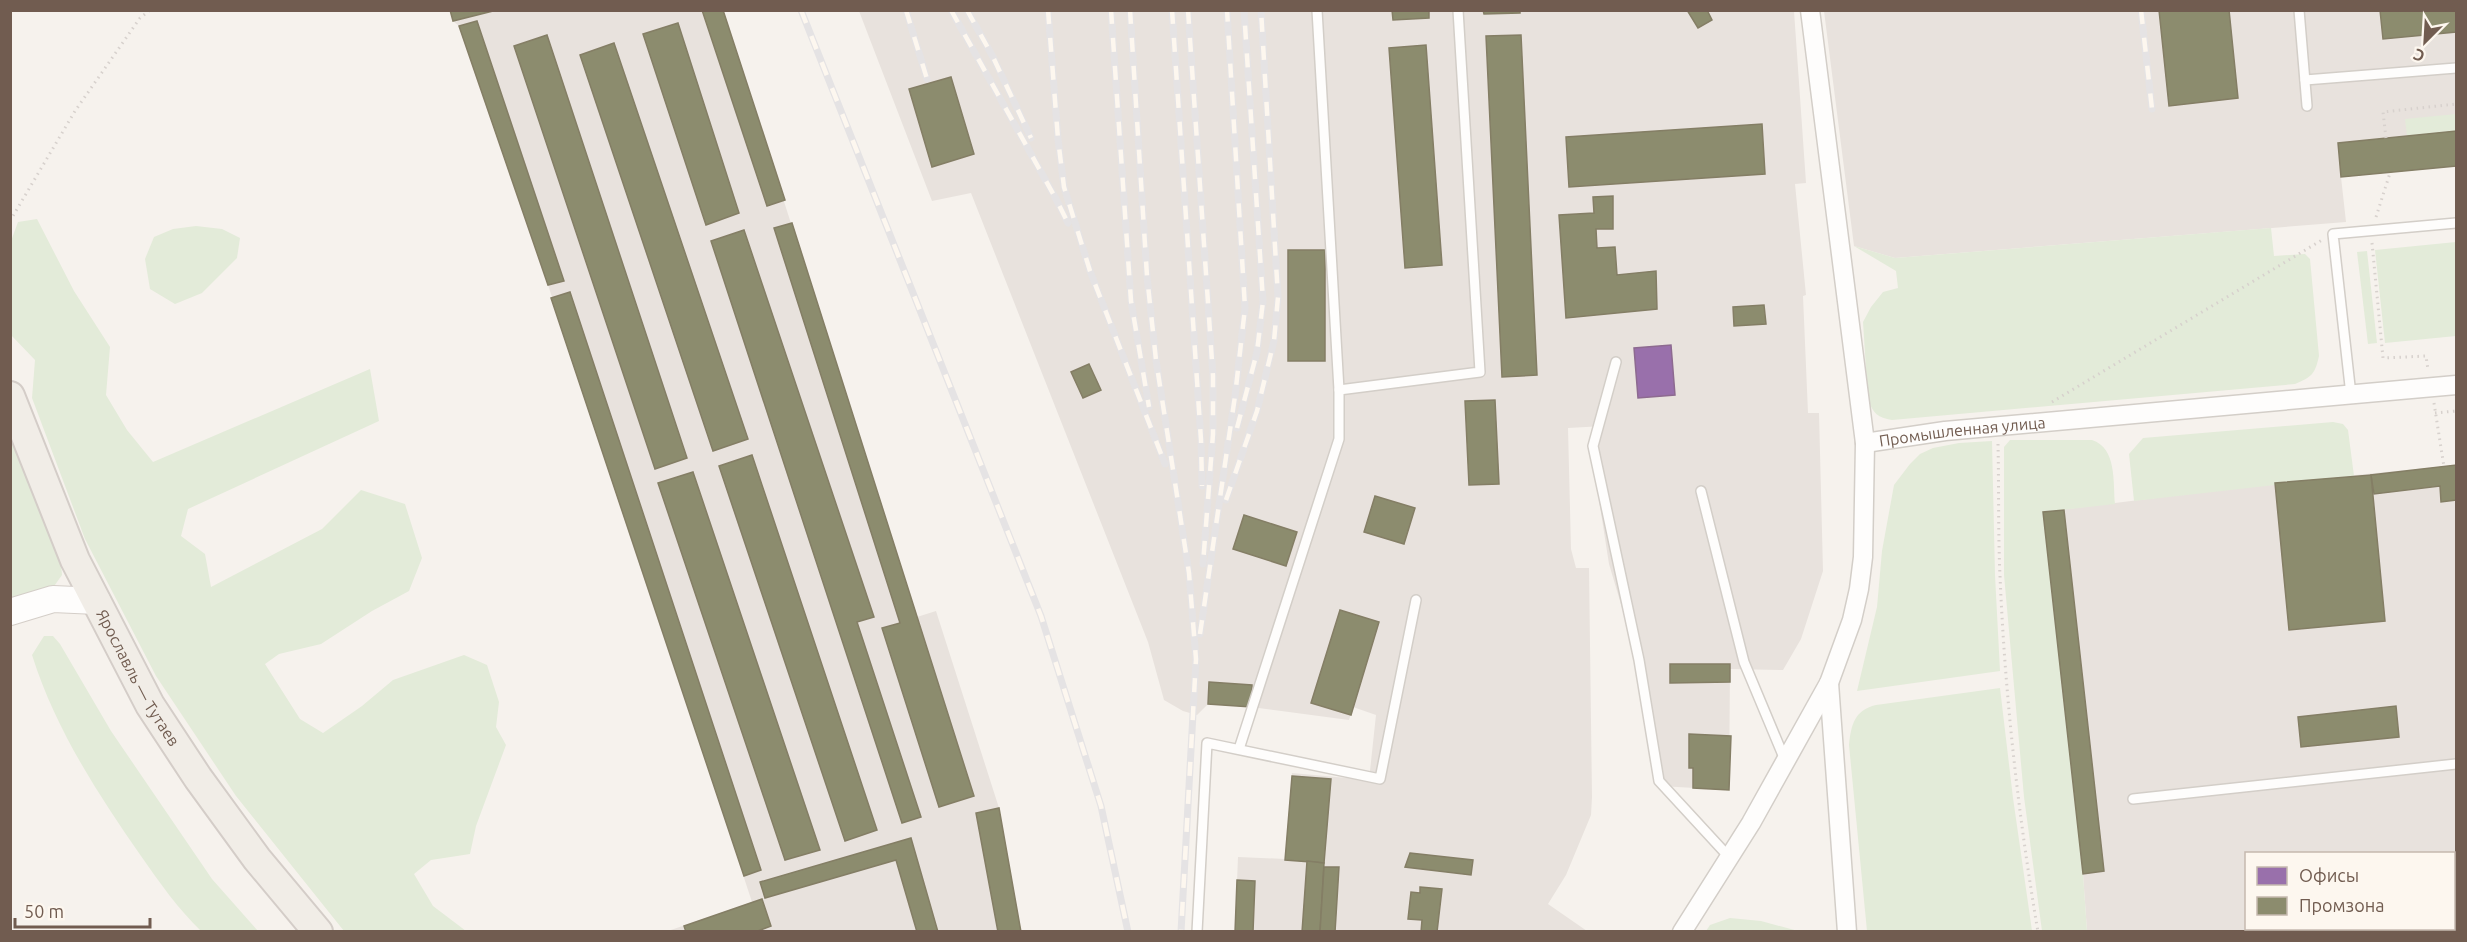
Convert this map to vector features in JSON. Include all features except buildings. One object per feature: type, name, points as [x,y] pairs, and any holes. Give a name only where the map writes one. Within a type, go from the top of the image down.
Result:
[{"type":"main road","name":"Ярославль — Тутаев","points":[[10,396],[75,560],[150,705],[198,778],[257,859],[318,932]]},
{"type":"street","name":"Промышленная улица","points":[[1810,10],[1865,443],[1945,431],[2457,385]]},
{"type":"street","points":[[1682,932],[1730,857],[1829,683],[1852,620],[1859,589],[1863,546],[1865,443]]},
{"type":"street","points":[[10,612],[53,599],[97,601]]},
{"type":"street","points":[[1829,683],[1847,932]]},
{"type":"lane","points":[[1239,750],[1339,439],[1339,390],[1317,10]]},
{"type":"lane","points":[[1339,390],[1480,372],[1458,10]]},
{"type":"lane","points":[[2298,10],[2307,106]]},
{"type":"lane","points":[[2305,80],[2457,68]]},
{"type":"lane","points":[[2350,395],[2333,234],[2457,223]]},
{"type":"lane","points":[[1616,362],[1593,446],[1639,660],[1659,782],[1730,857]]},
{"type":"lane","points":[[1701,491],[1744,662],[1786,762]]},
{"type":"lane","points":[[1197,932],[1207,743],[1380,778],[1416,600]]},
{"type":"lane","points":[[2133,799],[2457,764]]},
{"type":"path","points":[[10,221],[75,111],[140,18],[150,10]]},
{"type":"path","points":[[2385,138],[2383,112],[2457,104]]},
{"type":"path","points":[[2390,172],[2371,230],[2383,358],[2426,356],[2444,467]]},
{"type":"path","points":[[2043,408],[2333,234]]},
{"type":"path","points":[[2435,413],[2457,411]]},
{"type":"path","points":[[2013,426],[1998,441],[2000,575],[2018,798],[2038,932]]},
{"type":"shaded area","points":[[450,11],[723,11],[917,617],[936,611],[999,808],[1021,931],[668,931],[752,902],[548,285],[459,26],[453,21]]},
{"type":"shaded area","points":[[859,11],[1794,11],[1806,183],[1795,184],[1806,295],[1803,296],[1808,413],[1819,413],[1823,571],[1801,639],[1783,670],[1730,669],[1729,790],[1660,786],[1639,665],[1609,564],[1599,500],[1597,439],[1604,426],[1568,428],[1571,549],[1576,568],[1589,568],[1592,797],[1591,815],[1566,875],[1548,904],[1587,931],[1235,931],[1238,857],[1285,859],[1292,773],[1369,780],[1376,715],[1353,707],[1349,720],[1251,707],[1208,704],[1197,715],[1183,711],[1164,700],[1148,642],[971,193],[932,201]]},
{"type":"shaded area","points":[[1824,11],[2456,11],[2456,166],[2341,177],[2346,222],[1895,258],[1854,246]]},
{"type":"shaded area","points":[[2456,465],[2456,931],[2087,931],[2083,874],[2043,512],[2275,483]]},
{"type":"green space","points":[[2456,114],[2456,131],[2407,136],[2405,119]]},
{"type":"green space","points":[[37,219],[74,291],[110,347],[106,395],[127,430],[153,462],[370,369],[379,421],[188,509],[181,536],[205,554],[211,587],[322,529],[361,490],[405,504],[422,558],[409,591],[372,611],[321,644],[279,654],[265,664],[300,719],[323,733],[362,706],[393,680],[464,655],[487,665],[499,702],[496,727],[506,745],[476,826],[470,854],[431,860],[414,874],[433,906],[466,931],[344,931],[236,796],[156,676],[85,539],[32,398],[35,360],[11,335],[11,241],[18,222]]},
{"type":"green space","points":[[196,226],[222,229],[240,238],[237,258],[202,293],[175,304],[150,289],[145,259],[154,237],[173,229]]},
{"type":"green space","points":[[2271,228],[2274,256],[2305,254],[2310,259],[2319,356],[2312,374],[2301,382],[1892,420],[1883,418],[1874,412],[1870,405],[1863,322],[1883,292],[1898,288],[1896,271],[1854,246],[1895,258]]},
{"type":"green space","points":[[2456,242],[2456,336],[2385,343],[2375,250]]},
{"type":"green space","points":[[2367,251],[2377,343],[2368,344],[2357,252]]},
{"type":"green space","points":[[2333,422],[2343,424],[2348,430],[2354,476],[2134,501],[2129,454],[2143,438]]},
{"type":"green space","points":[[10,426],[61,564],[62,575],[52,589],[10,603]]},
{"type":"green space","points":[[2010,440],[2092,440],[2106,450],[2112,467],[2115,504],[2044,512],[2083,874],[2087,931],[2042,931],[2024,797],[2004,575],[2004,447]]},
{"type":"green space","points":[[1992,441],[2000,671],[1857,691],[1877,607],[1882,551],[1894,485],[1920,454],[1933,448],[1959,443]]},
{"type":"green space","points":[[44,636],[53,636],[60,644],[111,731],[212,879],[258,931],[201,931],[155,876],[93,784],[65,734],[41,682],[32,655]]},
{"type":"green space","points":[[2000,688],[2032,931],[1867,931],[1849,745],[1855,720],[1863,711],[1876,705]]},
{"type":"green space","points":[[1730,918],[1761,921],[1798,931],[1706,931],[1710,925]]},
{"type":"railway","points":[[801,10],[1041,616],[1101,806],[1128,932]]},
{"type":"railway","points":[[906,10],[927,79]]},
{"type":"railway","points":[[951,10],[1068,223]]},
{"type":"railway","points":[[967,10],[993,57],[1031,138]]},
{"type":"railway","points":[[1048,10],[1064,187],[1090,271],[1165,464]]},
{"type":"railway","points":[[1111,10],[1131,301],[1149,407]]},
{"type":"railway","points":[[1130,10],[1147,276],[1156,360],[1189,573],[1196,659],[1181,932]]},
{"type":"railway","points":[[1172,10],[1201,440],[1202,486]]},
{"type":"railway","points":[[1188,10],[1213,376],[1213,434],[1203,564]]},
{"type":"railway","points":[[1200,634],[1235,396],[1245,308],[1227,10]]},
{"type":"railway","points":[[1237,428],[1257,352],[1263,301],[1244,10]]},
{"type":"railway","points":[[1226,500],[1257,411],[1274,341],[1278,297],[1261,10]]},
{"type":"railway","points":[[2141,10],[2152,109]]}]
